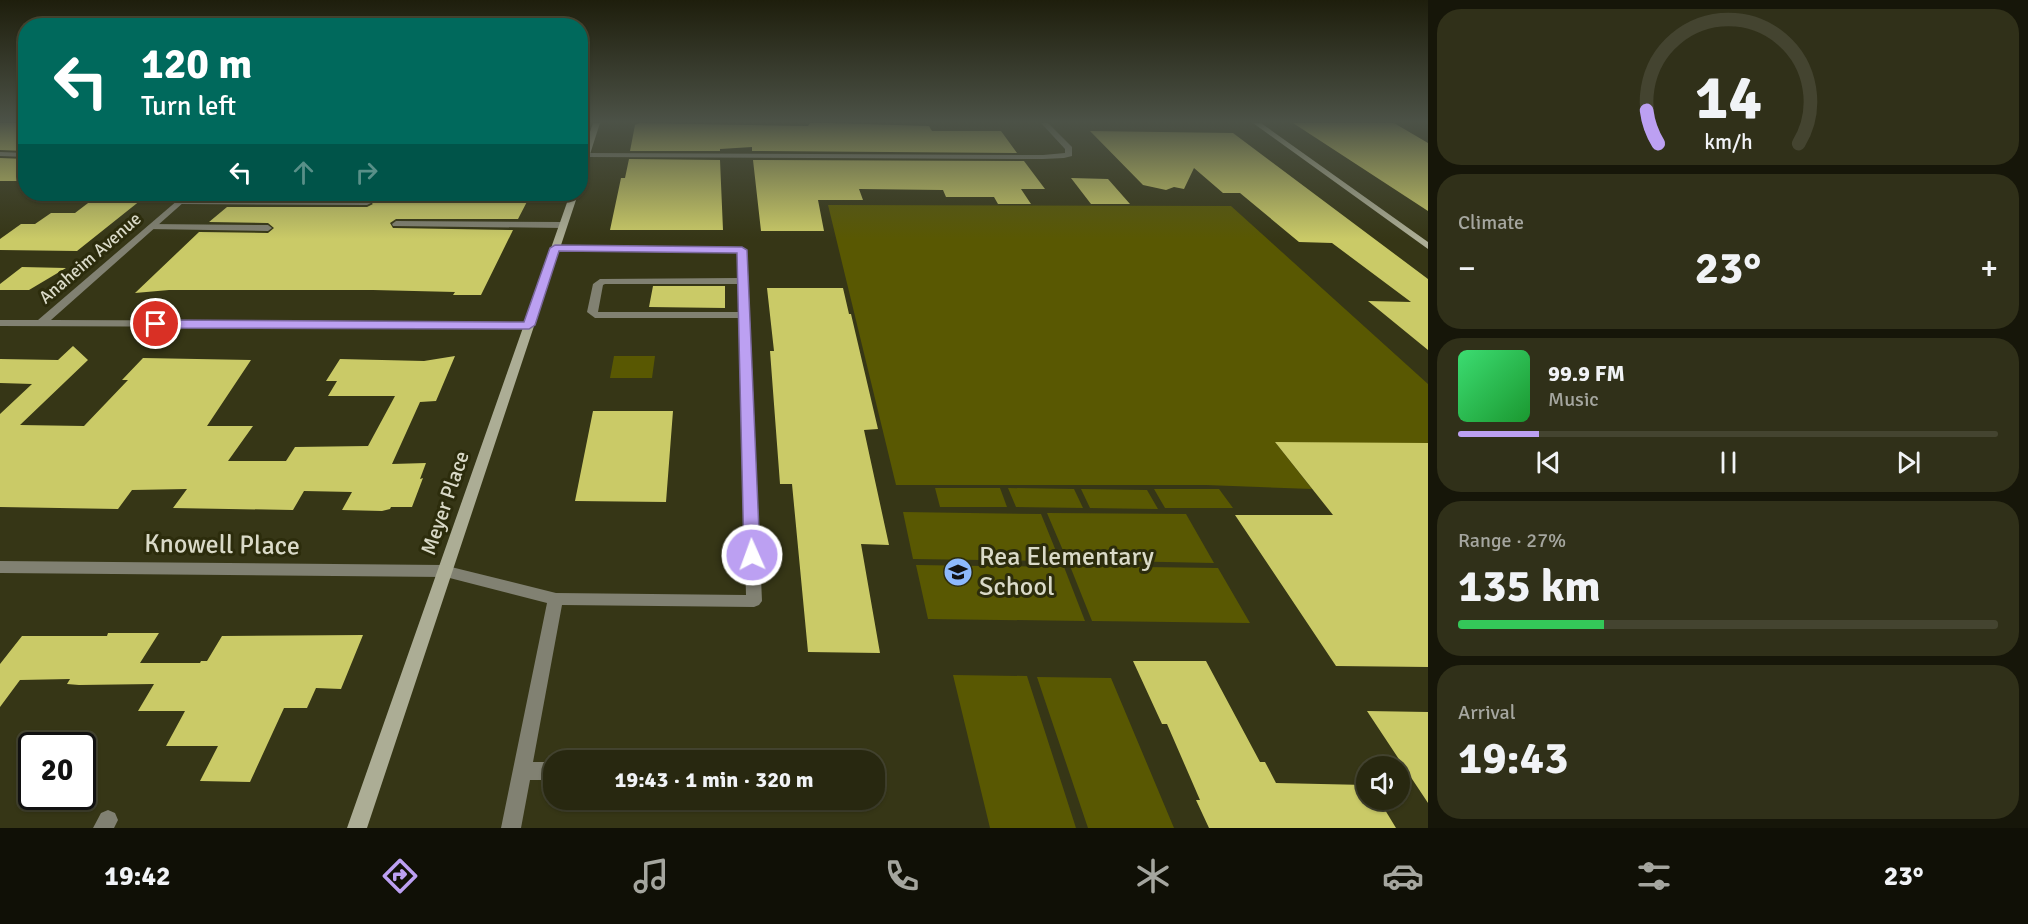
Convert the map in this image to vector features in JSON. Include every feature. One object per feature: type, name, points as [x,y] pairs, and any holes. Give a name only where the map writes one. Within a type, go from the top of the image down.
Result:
[{"type":"street","points":[[1310,162],[1428,246]]},
{"type":"street","name":"Meyer Place","points":[[357,828],[571,201]]},
{"type":"street","points":[[179,202],[367,203]]},
{"type":"street","name":"Anaheim Avenue","points":[[39,324],[179,202]]},
{"type":"street","points":[[396,224],[563,225]]},
{"type":"street","points":[[151,227],[268,228]]},
{"type":"street","points":[[555,248],[742,250],[743,315],[596,315],[592,312],[598,284],[603,281],[742,281]]},
{"type":"street","name":"Knowell Place","points":[[0,567],[443,571],[556,599],[753,601],[743,315]]},
{"type":"street","points":[[0,323],[529,325]]},
{"type":"street","points":[[511,828],[556,599]]},
{"type":"street","points":[[522,771],[543,771]]},
{"type":"shaded area","points":[[828,205],[1231,206],[1428,384],[1428,445],[1275,442],[1312,489],[1206,485],[896,485]]},
{"type":"shaded area","points":[[614,356],[655,356],[652,378],[610,378]]},
{"type":"shaded area","points":[[935,488],[1000,488],[1007,507],[940,507]]},
{"type":"shaded area","points":[[1008,488],[1074,489],[1083,508],[1016,507]]},
{"type":"shaded area","points":[[1081,489],[1147,490],[1158,509],[1090,508]]},
{"type":"shaded area","points":[[1154,489],[1219,489],[1233,508],[1165,508]]},
{"type":"shaded area","points":[[903,512],[1041,514],[1060,561],[913,559]]},
{"type":"shaded area","points":[[1047,513],[1186,514],[1214,563],[1067,560]]},
{"type":"shaded area","points":[[916,565],[1064,567],[1085,621],[928,619]]},
{"type":"shaded area","points":[[1070,566],[1218,568],[1250,623],[1092,621]]},
{"type":"shaded area","points":[[953,675],[1027,676],[1076,828],[990,828]]},
{"type":"shaded area","points":[[1037,677],[1111,678],[1174,828],[1088,828]]},
{"type":"building","points":[[0,162],[18,162],[18,181],[0,181]]},
{"type":"building","points":[[628,162],[720,162],[723,230],[610,230],[621,178],[625,178]]},
{"type":"building","points":[[753,162],[1024,162],[1045,189],[1021,189],[1031,204],[998,204],[994,197],[946,197],[943,190],[859,189],[863,200],[818,200],[824,231],[761,231]]},
{"type":"building","points":[[1120,162],[1271,162],[1428,279],[1428,350],[1368,301],[1411,302],[1332,243],[1299,242],[1240,193],[1223,193],[1194,168],[1184,189],[1174,187],[1166,190],[1143,185]]},
{"type":"building","points":[[1352,162],[1428,162],[1428,211]]},
{"type":"building","points":[[1071,178],[1108,179],[1130,204],[1091,204]]},
{"type":"building","points":[[91,201],[140,201],[77,251],[0,250],[0,239],[21,224],[35,224],[51,213],[75,213]]},
{"type":"building","points":[[369,201],[527,201],[518,219],[396,219],[390,223],[393,228],[513,230],[481,295],[373,290],[169,290],[135,293],[199,232],[268,233],[274,228],[268,223],[209,222],[227,207],[367,207],[373,204]]},
{"type":"building","points":[[22,267],[66,268],[29,290],[0,290],[0,284]]},
{"type":"building","points":[[653,286],[725,286],[725,308],[649,307]]},
{"type":"building","points":[[767,288],[843,288],[878,429],[864,430],[889,545],[861,544],[880,653],[808,652],[792,484],[780,484],[770,351],[774,351]]},
{"type":"building","points":[[73,346],[88,360],[20,425],[84,426],[128,380],[122,380],[143,358],[251,360],[207,426],[253,426],[228,461],[286,461],[295,447],[368,446],[395,396],[328,396],[337,381],[326,381],[340,359],[424,361],[455,356],[436,401],[420,402],[392,464],[426,463],[412,507],[391,507],[382,511],[342,510],[352,492],[304,491],[293,510],[173,508],[187,489],[132,490],[118,509],[0,507],[0,414],[32,384],[0,383],[0,359],[58,360]]},
{"type":"building","points":[[593,411],[673,411],[666,502],[575,501]]},
{"type":"building","points":[[1275,442],[1428,443],[1428,667],[1336,666],[1235,515],[1333,515]]},
{"type":"building","points":[[108,633],[159,633],[140,663],[207,661],[222,636],[363,635],[341,689],[316,688],[307,708],[284,708],[250,782],[200,781],[218,746],[166,746],[185,711],[138,711],[154,684],[79,685],[67,684],[70,679],[20,680],[0,707],[0,664],[22,636],[107,636]]},
{"type":"building","points":[[1133,661],[1206,661],[1260,762],[1265,762],[1276,783],[1356,785],[1356,810],[1385,810],[1396,828],[1209,828],[1196,800],[1200,800],[1167,724],[1162,724]]},
{"type":"building","points":[[1367,711],[1428,712],[1428,803],[1410,776],[1410,756],[1397,756]]},
{"type":"place","name":"Rea Elementary School","points":[[958,572]]},
{"type":"route","points":[[156,324],[529,325],[555,248],[742,250],[752,555]]}]
